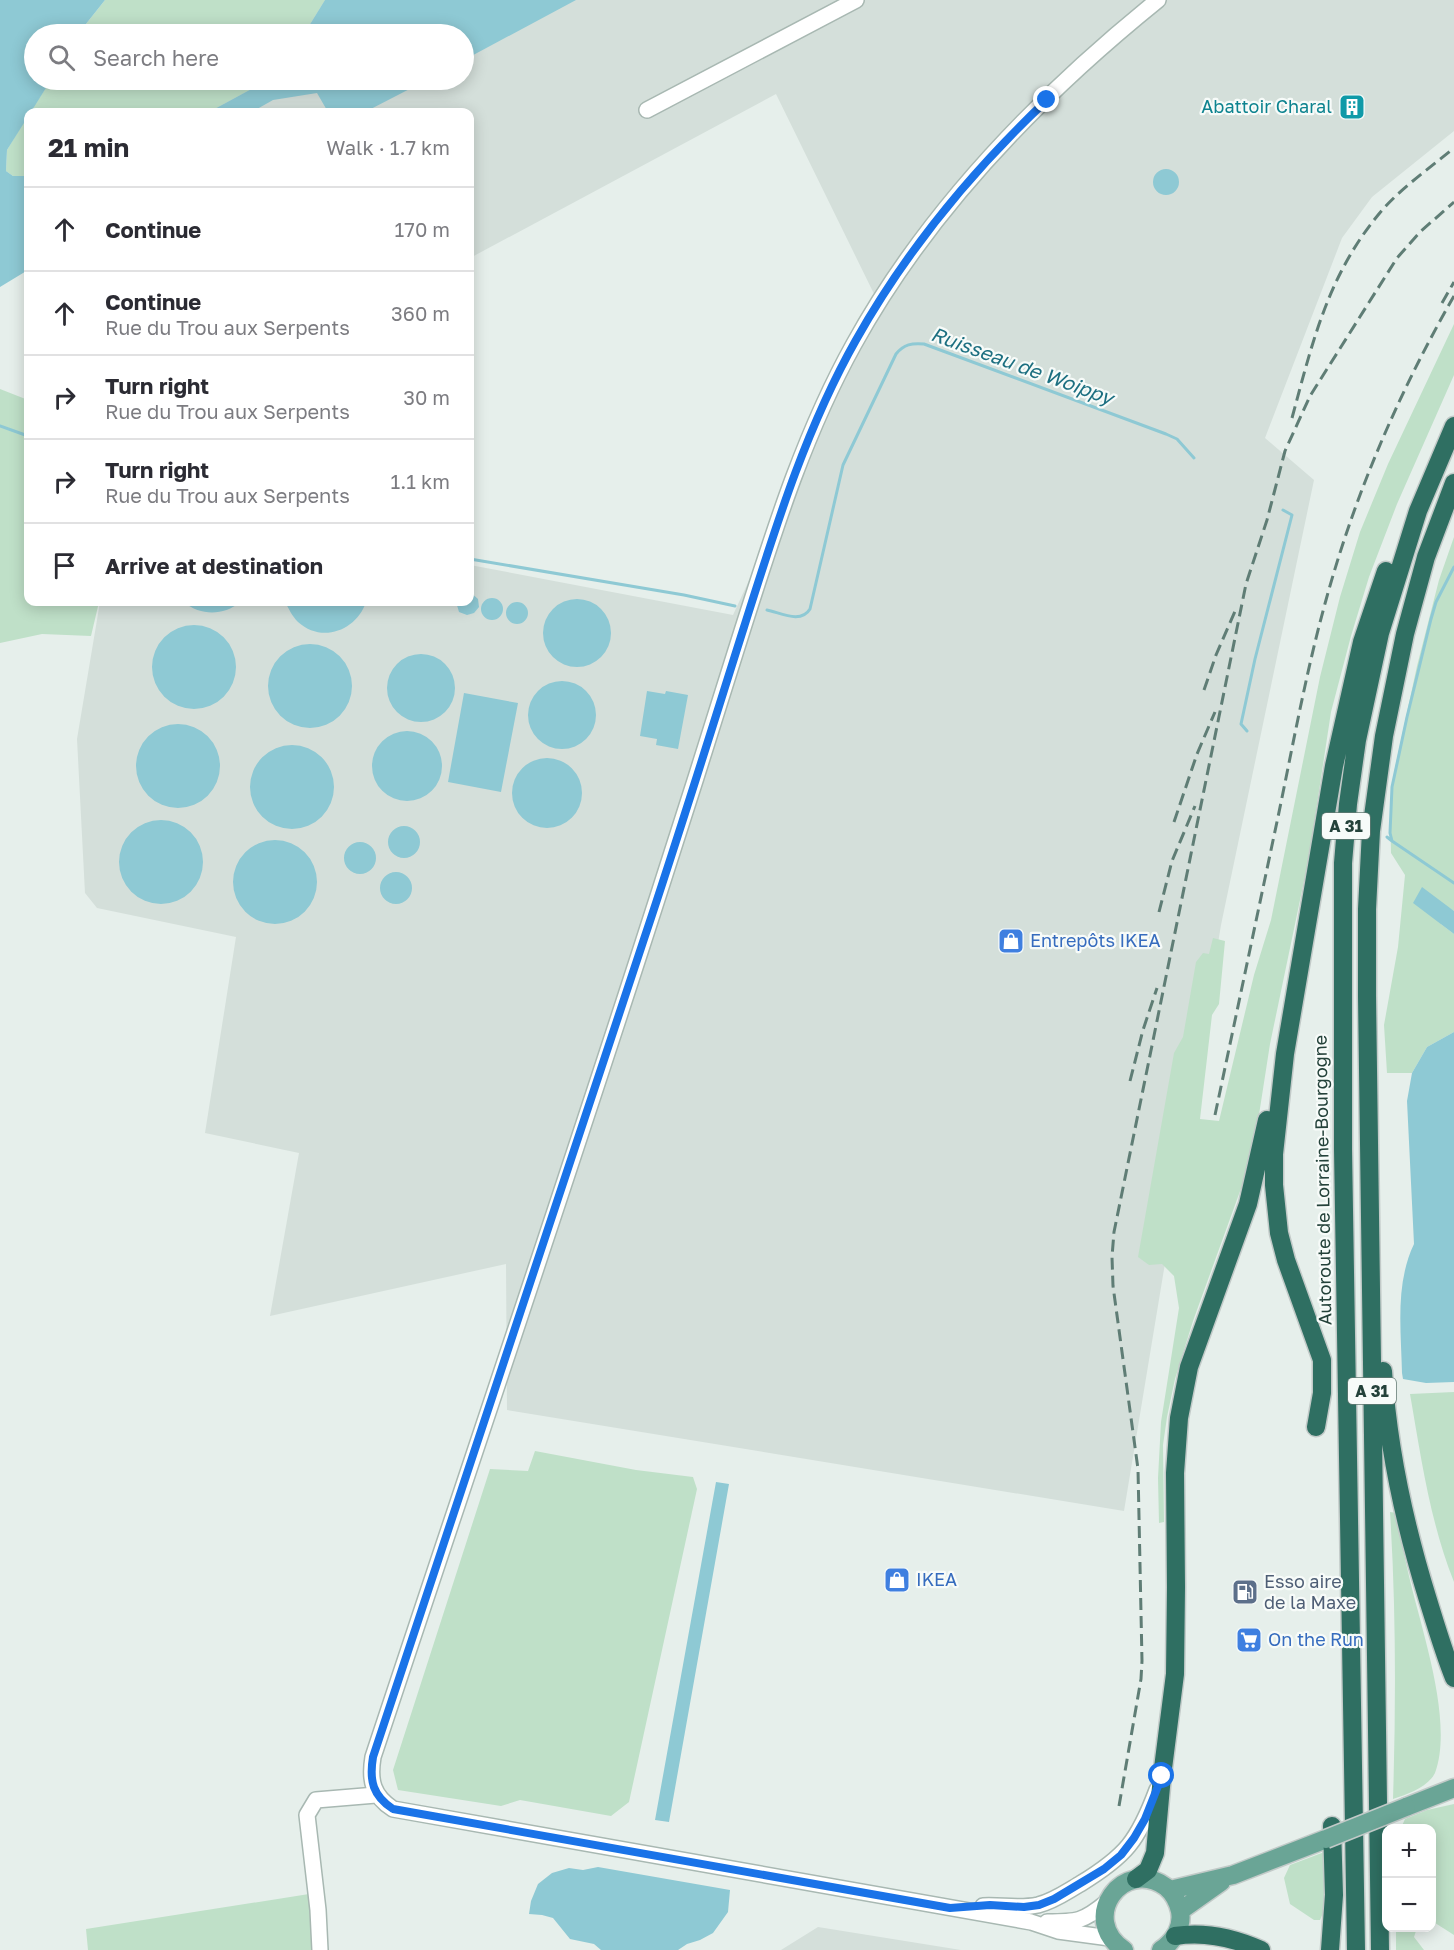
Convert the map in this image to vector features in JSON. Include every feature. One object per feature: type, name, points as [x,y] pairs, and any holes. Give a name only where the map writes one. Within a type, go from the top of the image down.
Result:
[{"type":"highway","name":"Autoroute de Lorraine-Bourgogne","points":[[1356,1950],[1343,1149],[1343,863],[1348,804],[1365,696],[1393,586],[1418,511],[1454,426]]},
{"type":"highway","name":"A 31","points":[[1380,1950],[1366,996],[1367,909],[1371,831],[1384,736],[1405,634],[1426,556],[1454,483]]},
{"type":"highway","points":[[1316,1427],[1322,1393],[1322,1360],[1286,1260],[1277,1220],[1274,1161],[1285,1054],[1334,766],[1362,642],[1380,586],[1399,541],[1418,511]]},
{"type":"highway","points":[[1136,1879],[1148,1870],[1155,1853],[1175,1674],[1175,1473],[1179,1418],[1189,1367],[1248,1204],[1259,1164],[1272,1097],[1285,1054]]},
{"type":"highway","points":[[1372,1342],[1382,1359],[1393,1456],[1404,1511],[1418,1566],[1454,1678]]},
{"type":"highway","points":[[1329,1832],[1334,1895],[1330,1950]]},
{"type":"highway","points":[[1175,1936],[1209,1935],[1231,1938],[1261,1950]]},
{"type":"main road","points":[[1180,1911],[1233,1875],[1329,1832],[1406,1808],[1452,1790]]},
{"type":"main road","points":[[1170,1890],[1233,1875]]},
{"type":"main road","points":[[1117,1944],[1104,1920],[1107,1902],[1118,1887],[1136,1879],[1149,1879],[1170,1890],[1177,1900],[1180,1911],[1179,1928],[1175,1936],[1161,1950]]},
{"type":"street","points":[[647,110],[856,0]]},
{"type":"street","points":[[1117,1944],[1058,1931],[1031,1922],[393,1809],[376,1795],[372,1780],[373,1757],[658,897],[774,531],[807,442],[837,375],[878,302],[949,206],[1008,136],[1098,51],[1158,0]]},
{"type":"street","points":[[950,1908],[1039,1905],[1054,1899],[1104,1869],[1121,1855],[1134,1838],[1145,1819],[1162,1776]]},
{"type":"street","points":[[320,1950],[308,1815],[316,1800],[376,1795]]},
{"type":"street","points":[[1031,1922],[1079,1921],[1092,1915],[1107,1902]]},
{"type":"shaded area","points":[[307,0],[1454,0],[1454,131],[1372,197],[1342,238],[1265,438],[1314,480],[1221,925],[1124,1511],[507,1410],[506,1264],[270,1316],[299,1153],[205,1133],[236,937],[97,908],[85,893],[77,739],[99,606],[474,606],[474,566],[733,615],[878,302],[776,94],[474,256],[474,108],[157,108],[183,90],[474,90],[474,24],[273,24]]},
{"type":"shaded area","points":[[818,1927],[961,1950],[781,1950]]},
{"type":"green space","points":[[105,0],[325,0],[310,24],[86,24]]},
{"type":"green space","points":[[44,90],[250,90],[216,108],[33,108]]},
{"type":"green space","points":[[24,122],[24,176],[13,176],[6,171],[7,150]]},
{"type":"green space","points":[[1454,324],[1454,375],[1397,504],[1369,577],[1331,712],[1309,857],[1270,1044],[1256,1134],[1243,1183],[1193,1321],[1175,1379],[1163,1445],[1164,1522],[1159,1523],[1158,1478],[1161,1422],[1179,1308],[1174,1276],[1162,1264],[1149,1265],[1138,1257],[1174,1053],[1183,1037],[1196,962],[1203,953],[1209,954],[1213,938],[1225,941],[1219,1004],[1212,1015],[1200,1119],[1219,1121],[1254,975],[1271,920],[1320,677],[1340,597],[1360,532],[1388,464]]},
{"type":"green space","points":[[0,389],[24,398],[24,606],[98,606],[91,636],[42,634],[0,643]]},
{"type":"green space","points":[[1454,537],[1454,911],[1449,908],[1441,924],[1454,934],[1454,1032],[1427,1047],[1412,1073],[1387,1073],[1384,1025],[1398,947],[1405,875],[1391,853],[1390,804],[1395,768],[1417,666],[1439,580]]},
{"type":"green space","points":[[1454,1392],[1454,1582],[1432,1513],[1410,1394]]},
{"type":"green space","points":[[535,1451],[636,1470],[693,1477],[697,1489],[629,1802],[611,1816],[520,1800],[501,1806],[398,1790],[393,1770],[490,1469],[528,1471]]},
{"type":"green space","points":[[1390,1512],[1397,1513],[1407,1568],[1434,1675],[1441,1728],[1440,1752],[1432,1778],[1417,1789],[1393,1799],[1395,1655]]},
{"type":"green space","points":[[1454,1804],[1454,1935],[1436,1924],[1436,1824],[1403,1824],[1405,1819],[1427,1810]]},
{"type":"green space","points":[[1327,1851],[1327,1904],[1320,1920],[1314,1920],[1290,1904],[1284,1878],[1290,1865]]},
{"type":"green space","points":[[309,1894],[313,1950],[88,1950],[86,1929]]},
{"type":"green space","points":[[1396,1932],[1416,1932],[1414,1937],[1424,1950],[1396,1950]]},
{"type":"water","points":[[0,0],[105,0],[86,24],[24,24],[24,90],[45,90],[33,108],[24,108],[24,123],[7,150],[6,171],[13,176],[24,176],[24,272],[0,287]]},
{"type":"water","points":[[325,0],[576,0],[474,55],[474,24],[310,24]]},
{"type":"water","points":[[250,90],[408,90],[373,108],[326,108],[317,93],[273,100],[259,108],[216,108]]},
{"type":"water","points":[[1166,169],[1175,173],[1179,182],[1175,191],[1166,195],[1157,191],[1153,182],[1157,173]]},
{"type":"water","points":[[474,596],[478,599],[479,607],[474,613],[467,615],[459,612],[457,606],[474,606]]},
{"type":"water","points":[[488,598],[496,598],[503,605],[503,613],[496,620],[488,620],[481,613],[481,605]]},
{"type":"water","points":[[577,599],[590,602],[601,609],[608,620],[611,633],[608,646],[601,657],[590,664],[577,667],[564,664],[553,657],[546,646],[543,633],[546,620],[553,609],[564,602]]},
{"type":"water","points":[[513,602],[521,602],[528,609],[528,617],[521,624],[513,624],[506,617],[506,609]]},
{"type":"water","points":[[235,606],[219,612],[205,612],[190,607]]},
{"type":"water","points":[[287,606],[364,606],[355,620],[347,626],[328,633],[307,629],[292,615]]},
{"type":"water","points":[[194,625],[217,632],[229,644],[236,667],[229,690],[217,702],[194,709],[171,702],[159,690],[152,667],[159,644],[171,632]]},
{"type":"water","points":[[310,644],[326,647],[340,656],[349,670],[352,686],[349,702],[340,716],[326,725],[310,728],[294,725],[280,716],[271,702],[268,686],[271,670],[280,656],[294,647]]},
{"type":"water","points":[[421,654],[434,657],[445,664],[452,675],[455,688],[452,701],[445,712],[434,719],[421,722],[408,719],[397,712],[390,701],[387,688],[390,675],[397,664],[408,657]]},
{"type":"water","points":[[555,681],[569,681],[581,686],[591,696],[596,715],[591,734],[581,744],[569,749],[555,749],[543,744],[533,734],[528,722],[528,708],[533,696],[543,686]]},
{"type":"water","points":[[647,691],[665,694],[666,691],[688,695],[678,749],[656,745],[657,739],[640,736]]},
{"type":"water","points":[[464,693],[518,703],[501,792],[448,782]]},
{"type":"water","points":[[178,724],[194,727],[208,736],[217,750],[220,766],[217,782],[208,796],[194,805],[178,808],[162,805],[148,796],[139,782],[136,766],[139,750],[148,736],[162,727]]},
{"type":"water","points":[[407,731],[426,737],[436,747],[442,766],[436,785],[426,795],[407,801],[388,795],[378,785],[372,766],[378,747],[388,737]]},
{"type":"water","points":[[292,745],[308,748],[322,757],[331,771],[334,787],[331,803],[322,817],[308,826],[292,829],[276,826],[262,817],[253,803],[250,787],[253,771],[262,757],[276,748]]},
{"type":"water","points":[[547,758],[566,764],[576,774],[582,793],[576,812],[566,822],[547,828],[528,822],[518,812],[512,793],[518,774],[528,764]]},
{"type":"water","points":[[161,820],[177,823],[196,839],[203,862],[200,878],[184,897],[161,904],[145,901],[126,885],[119,862],[122,846],[138,827]]},
{"type":"water","points":[[404,826],[415,831],[420,842],[415,853],[404,858],[393,853],[388,842],[393,831]]},
{"type":"water","points":[[275,840],[291,843],[305,852],[314,866],[317,882],[314,898],[305,912],[291,921],[275,924],[259,921],[245,912],[236,898],[233,882],[236,866],[245,852],[259,843]]},
{"type":"water","points":[[360,842],[371,847],[376,858],[371,869],[360,874],[349,869],[344,858],[349,847]]},
{"type":"water","points":[[396,872],[407,877],[412,888],[407,899],[396,904],[385,899],[380,888],[385,877]]},
{"type":"water","points":[[1422,887],[1454,911],[1454,934],[1413,903]]},
{"type":"water","points":[[1454,1032],[1454,1382],[1426,1383],[1403,1379],[1402,1373],[1400,1307],[1404,1275],[1414,1244],[1407,1101],[1412,1073],[1427,1047]]},
{"type":"water","points":[[716,1482],[729,1484],[669,1822],[655,1820]]},
{"type":"water","points":[[598,1867],[730,1890],[728,1912],[713,1933],[678,1950],[601,1950],[594,1944],[570,1939],[553,1918],[529,1914],[531,1901],[538,1884],[552,1873],[569,1868],[583,1870]]},
{"type":"waterway","name":"Ruisseau de Woippy","points":[[767,610],[796,617],[810,609],[843,465],[896,354],[909,345],[924,344],[1166,434],[1177,439],[1194,458]]},
{"type":"waterway","name":"Ruisseau de Woippy","points":[[0,426],[24,435]]},
{"type":"waterway","name":"Ruisseau de Woippy","points":[[1247,731],[1241,724],[1255,659],[1292,515],[1283,510]]},
{"type":"waterway","name":"Ruisseau de Woippy","points":[[474,560],[684,595],[735,606]]},
{"type":"waterway","points":[[1387,837],[1392,841],[1390,833],[1392,787],[1431,619],[1436,602],[1454,567]]},
{"type":"waterway","name":"Ruisseau de Woippy","points":[[1392,841],[1454,883]]},
{"type":"railway","points":[[1292,418],[1325,307],[1349,256],[1384,208],[1409,184],[1454,148]]},
{"type":"railway","points":[[1119,1806],[1141,1679],[1142,1661],[1138,1469],[1113,1286],[1114,1232],[1246,584],[1267,520],[1285,451],[1310,396],[1397,258],[1420,232],[1454,202]]},
{"type":"railway","points":[[1442,303],[1454,282]]},
{"type":"railway","points":[[1215,1115],[1306,681],[1326,600],[1350,521],[1380,444],[1415,369],[1454,296]]},
{"type":"railway","points":[[1204,690],[1236,609]]},
{"type":"railway","points":[[1174,822],[1197,754],[1215,712]]},
{"type":"railway","points":[[1159,912],[1172,861],[1195,806]]},
{"type":"railway","points":[[1130,1081],[1157,988]]},
{"type":"place","name":"Abattoir Charal","points":[[1352,107]]},
{"type":"place","name":"Entrepôts IKEA","points":[[1011,941]]},
{"type":"place","name":"IKEA","points":[[897,1580]]},
{"type":"place","name":"Esso aire de la Maxe","points":[[1245,1592]]},
{"type":"place","name":"On the Run","points":[[1249,1640]]},
{"type":"route","points":[[1047,100],[1008,136],[974,175],[878,302],[837,375],[807,442],[758,581],[658,897],[373,1757],[371,1770],[376,1795],[393,1809],[950,1908],[1039,1905],[1054,1899],[1104,1869],[1121,1855],[1134,1838],[1145,1819],[1162,1776]]}]
